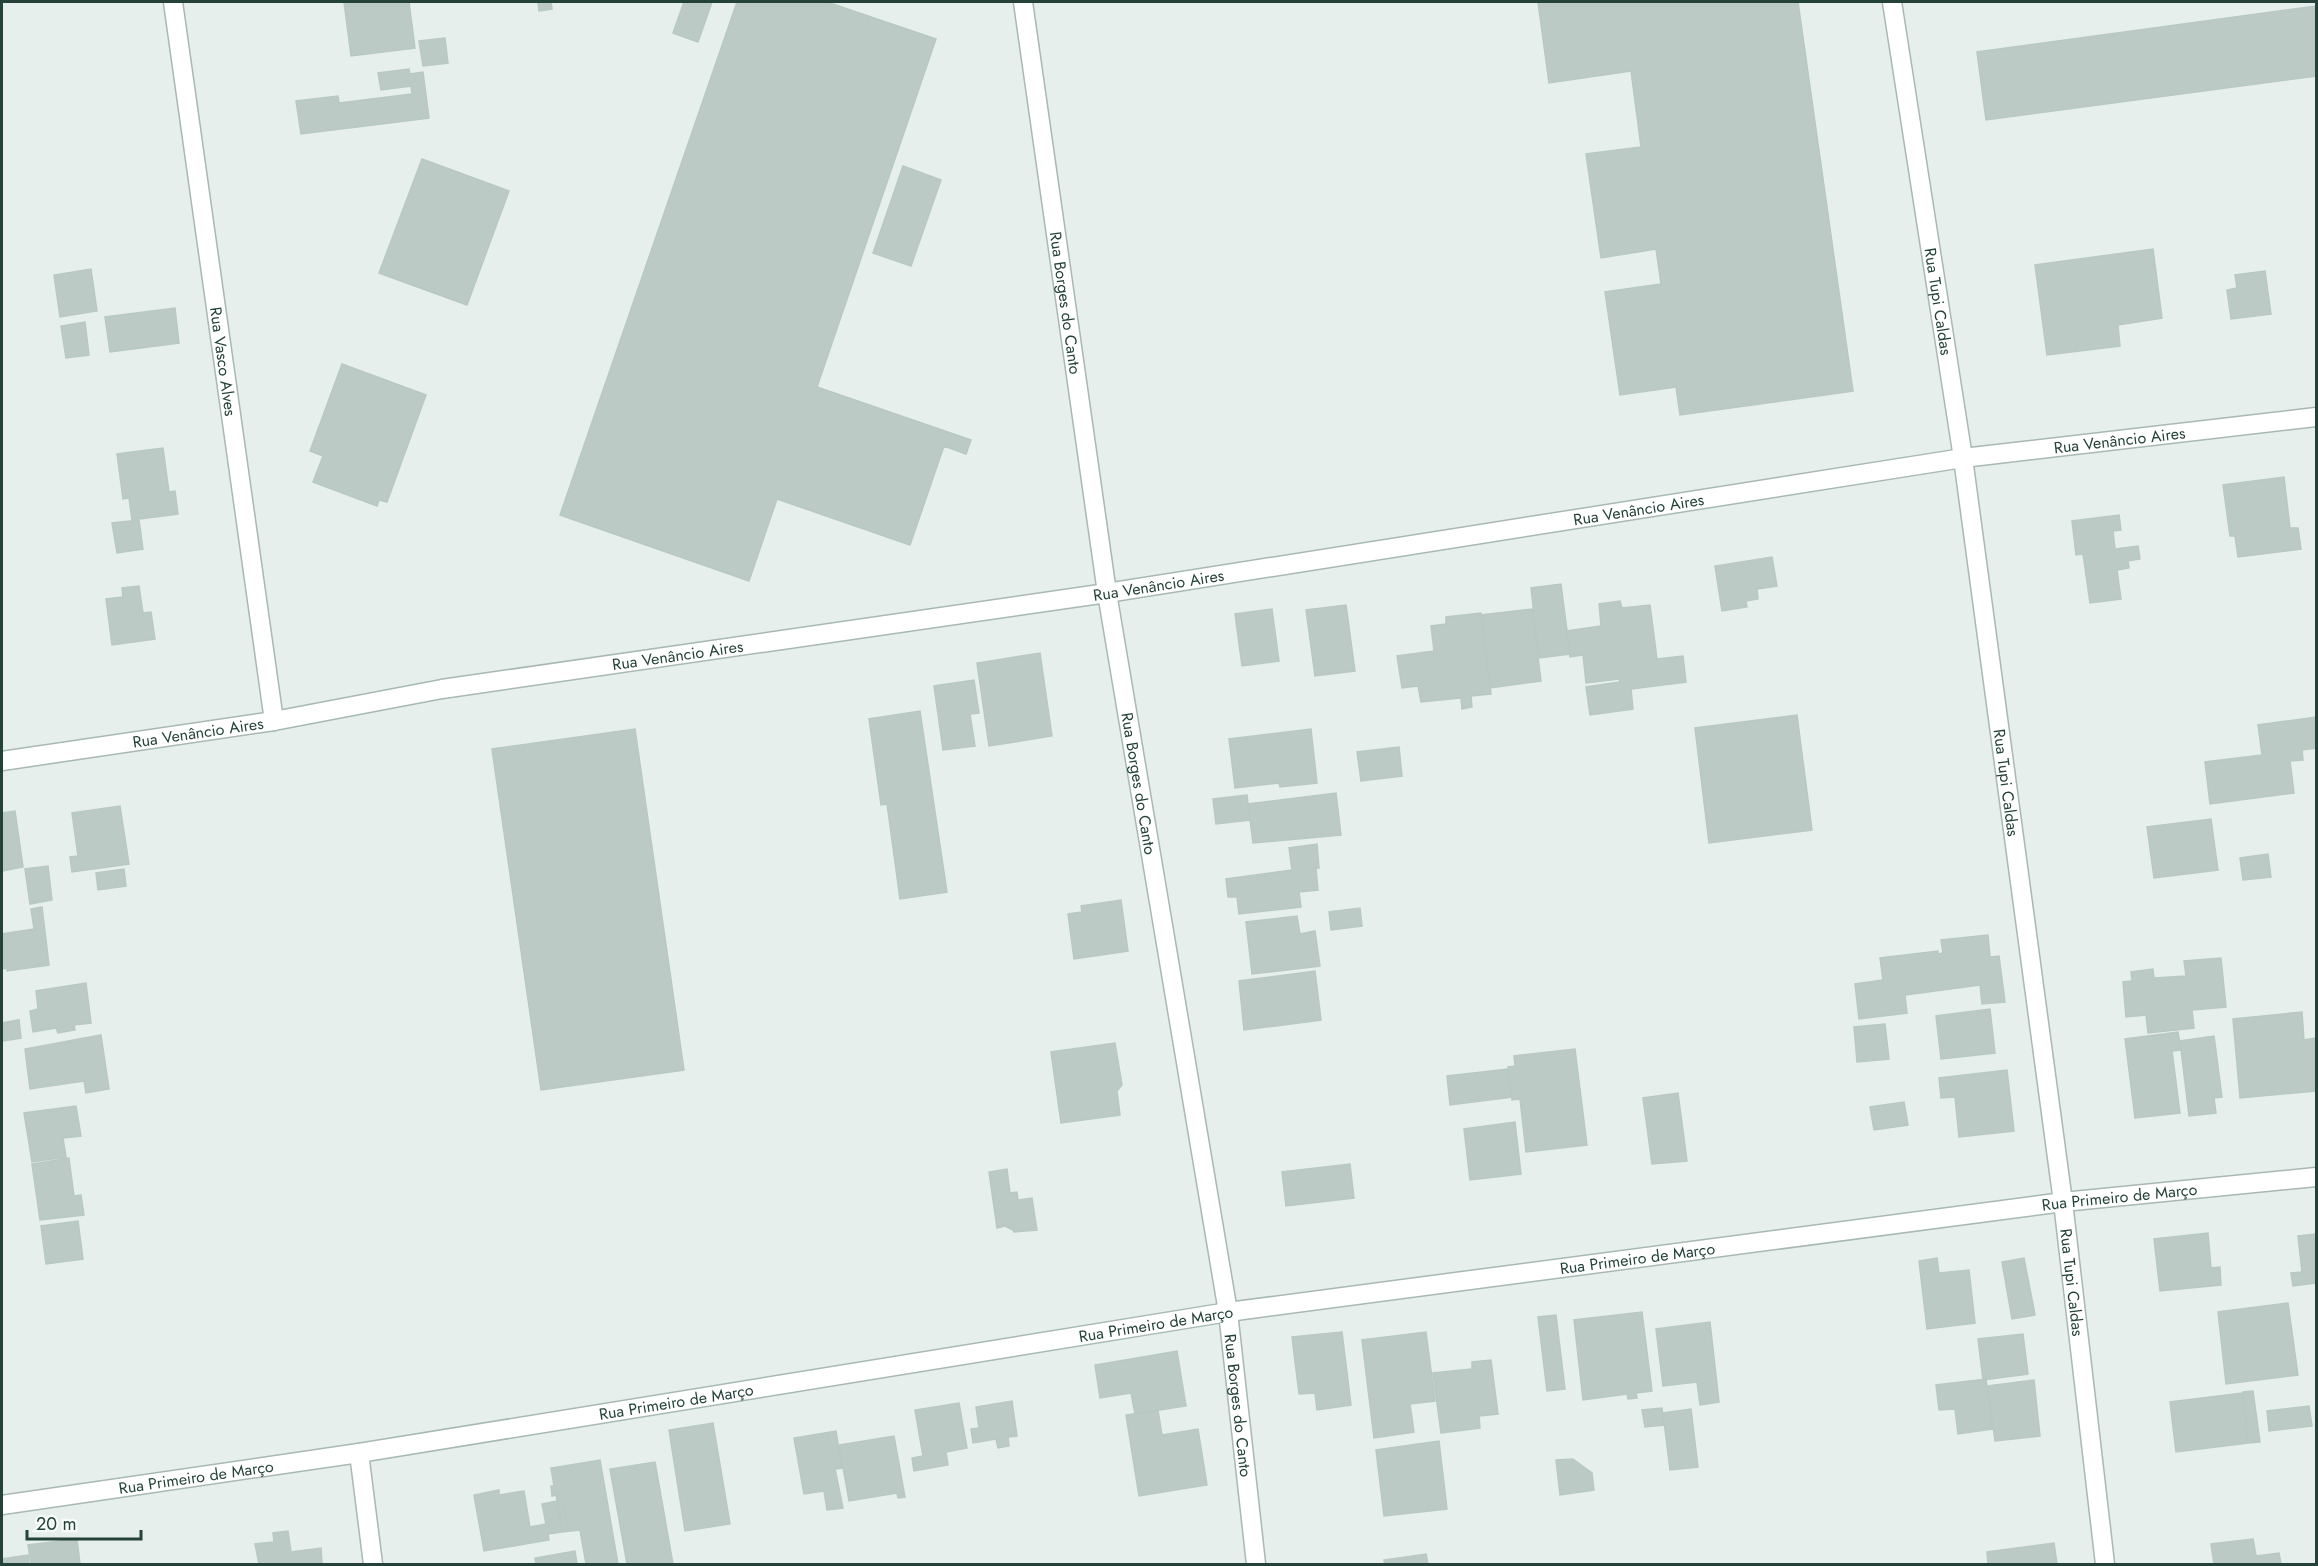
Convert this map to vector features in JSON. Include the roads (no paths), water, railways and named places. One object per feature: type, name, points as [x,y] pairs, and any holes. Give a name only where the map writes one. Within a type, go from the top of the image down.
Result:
[{"type":"street","name":"Rua Vasco Alves","points":[[173,2],[274,721]]},
{"type":"street","name":"Rua Borges do Canto","points":[[1023,2],[1107,593],[1228,1312],[1256,1564]]},
{"type":"street","name":"Rua Tupi Caldas","points":[[1892,2],[1963,458],[2063,1202],[2105,1564]]},
{"type":"street","name":"Rua Venâncio Aires","points":[[2,761],[274,721],[442,689],[1107,593],[1963,458],[2316,417]]},
{"type":"street","name":"Rua Primeiro de Março","points":[[2,1505],[359,1453],[1228,1312],[2063,1202],[2316,1177]]},
{"type":"street","points":[[359,1453],[373,1564]]}]
